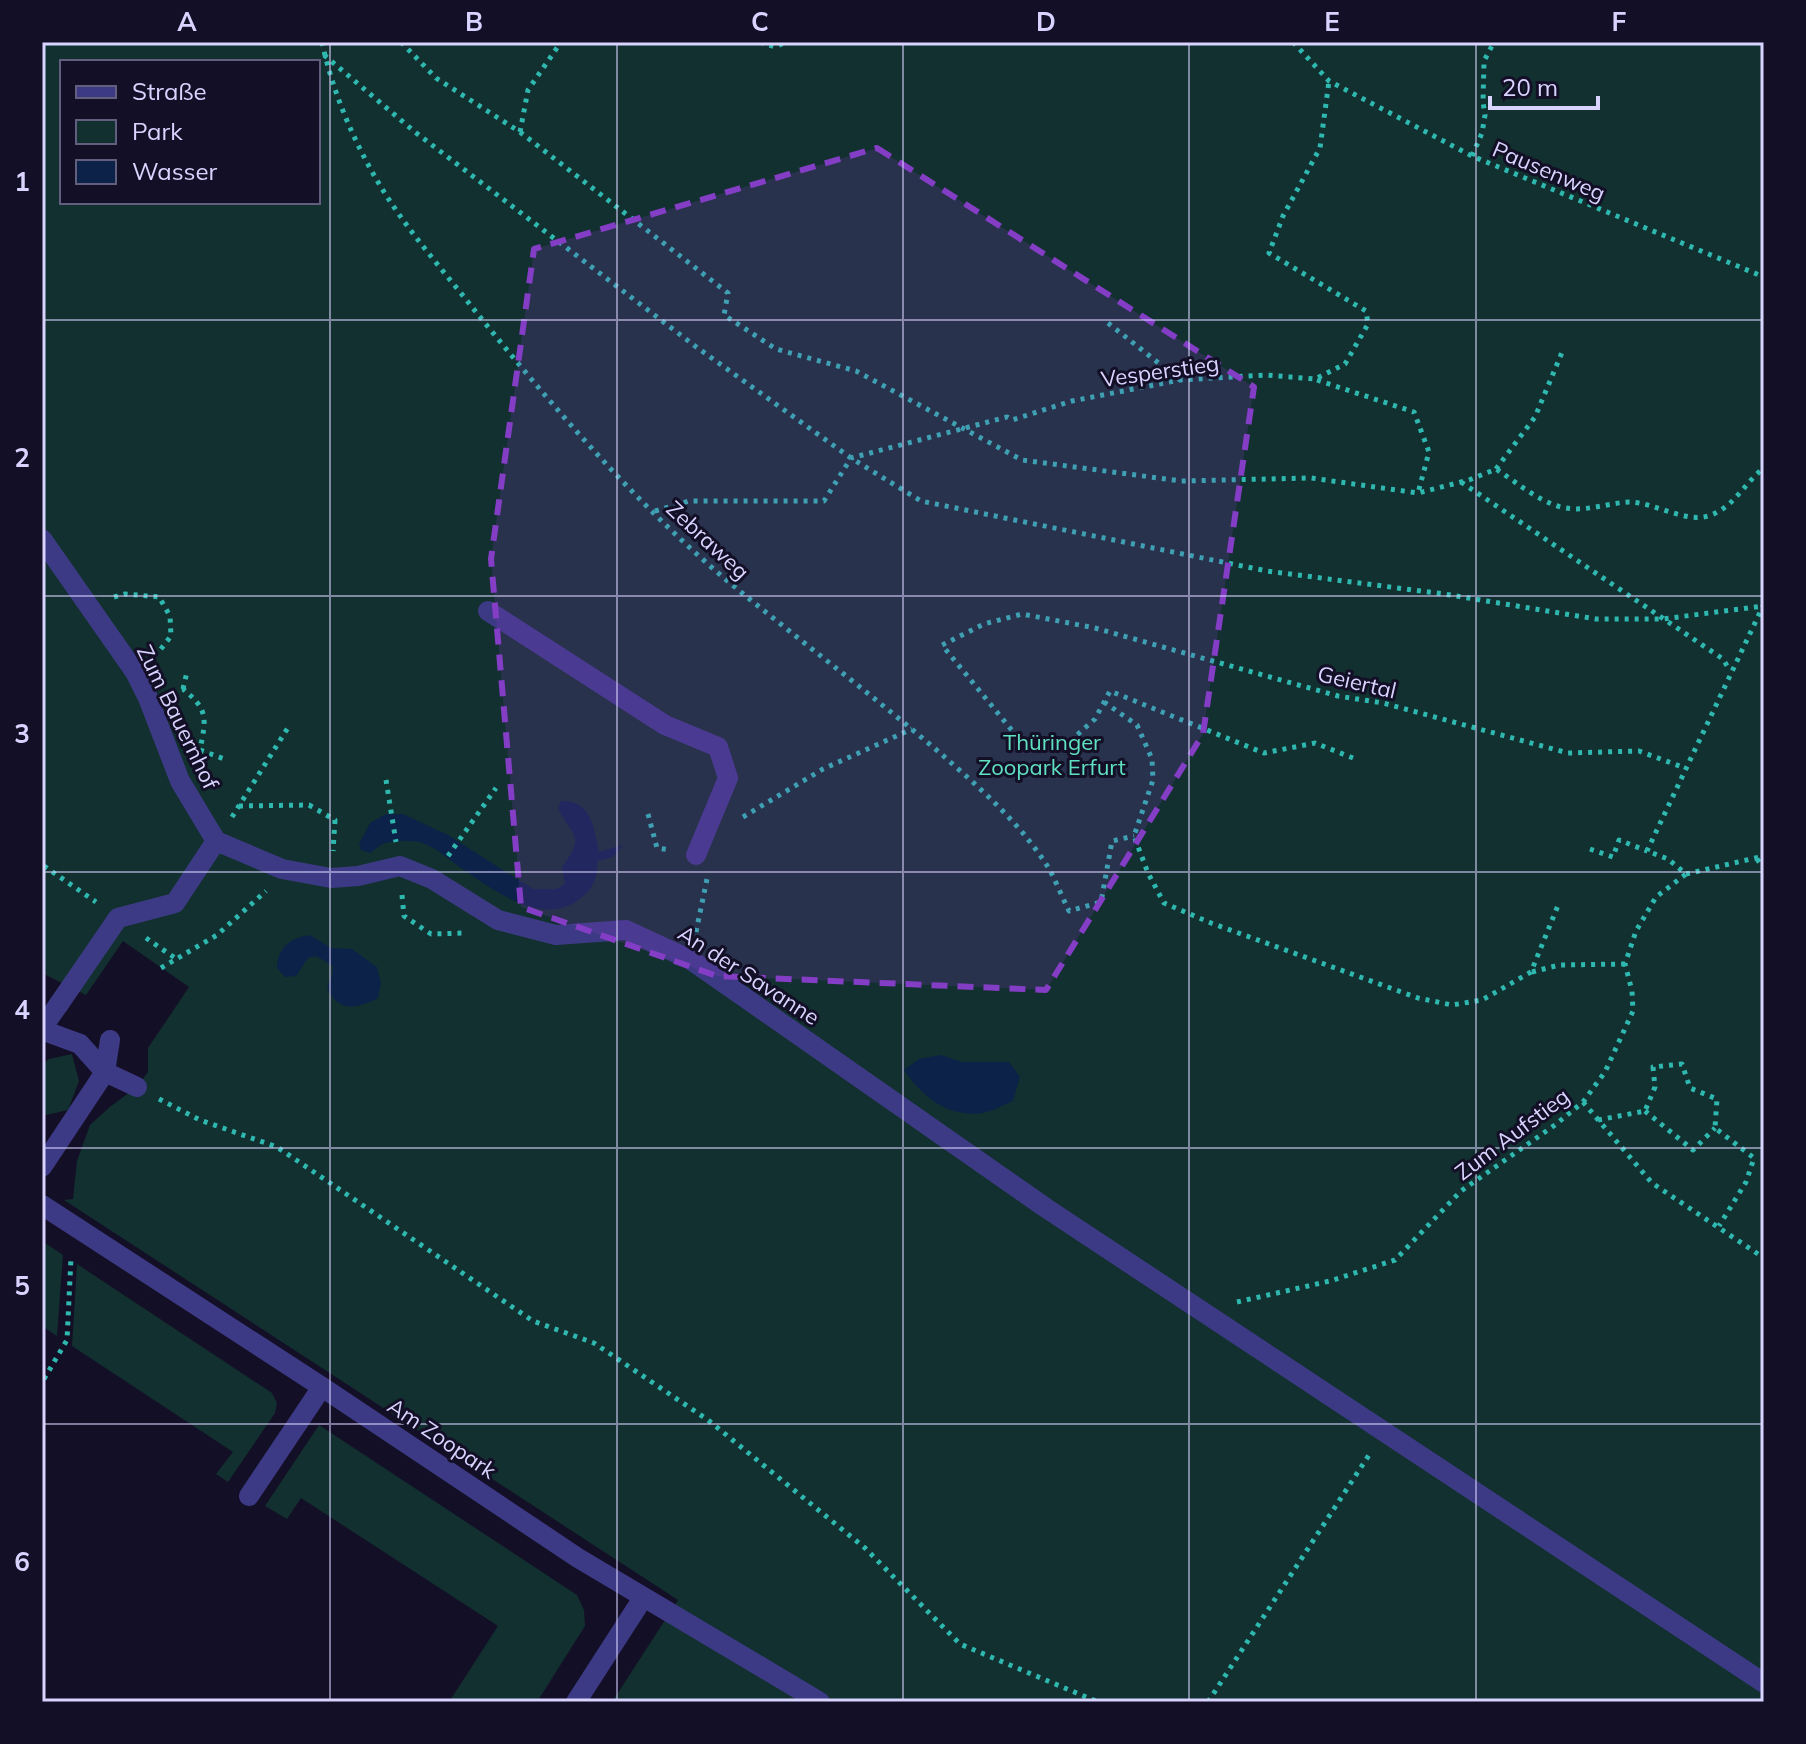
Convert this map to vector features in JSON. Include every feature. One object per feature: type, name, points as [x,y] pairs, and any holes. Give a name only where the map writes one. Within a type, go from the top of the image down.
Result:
[{"type":"street","name":"Zum Bauernhof","points":[[42,539],[135,672],[180,781],[216,841]]},
{"type":"street","points":[[488,611],[665,725],[718,747],[728,778],[696,855]]},
{"type":"street","points":[[137,1087],[105,1072],[80,1044],[42,1029],[118,918],[175,903],[216,841],[282,869],[331,878],[358,876],[400,866]]},
{"type":"street","name":"An der Savanne","points":[[400,866],[432,879],[498,920],[556,935],[626,930],[691,960],[1046,1208],[1764,1683]]},
{"type":"street","points":[[42,1167],[105,1072],[110,1040]]},
{"type":"street","name":"Am Zoopark","points":[[42,1205],[578,1558],[820,1702]]},
{"type":"street","points":[[249,1496],[322,1387]]},
{"type":"street","points":[[576,1702],[643,1598]]},
{"type":"path","name":"Zebraweg","points":[[322,42],[341,105],[378,182],[430,255],[580,435],[654,511],[724,579],[912,729],[968,778],[1013,822],[1048,867],[1069,911],[1101,902],[1112,841],[1134,836]]},
{"type":"path","points":[[401,42],[436,78],[520,132],[728,293],[724,315],[776,349],[856,371],[1022,460],[1181,481],[1311,478],[1418,493],[1496,469],[1535,417],[1563,350]]},
{"type":"path","points":[[520,132],[528,90],[561,42]]},
{"type":"path","points":[[760,42],[775,47],[786,42]]},
{"type":"path","name":"Pausenweg","points":[[1293,42],[1329,81],[1472,156],[1764,277]]},
{"type":"path","points":[[1472,156],[1482,133],[1485,115],[1484,61],[1494,42]]},
{"type":"path","points":[[324,55],[415,132],[695,346],[851,458],[921,501],[1267,571],[1444,594],[1596,619],[1662,619],[1763,606]]},
{"type":"path","points":[[1315,379],[1345,364],[1368,324],[1366,311],[1269,253],[1283,216],[1320,148],[1329,81]]},
{"type":"path","points":[[1108,323],[1180,380]]},
{"type":"path","name":"Vesperstieg","points":[[851,458],[1007,417],[1012,420],[1072,401],[1180,380],[1266,375],[1315,379],[1414,412],[1429,452],[1418,493]]},
{"type":"path","points":[[654,511],[689,501],[824,501],[851,458]]},
{"type":"path","points":[[1496,469],[1528,491],[1561,507],[1591,508],[1631,502],[1706,517],[1731,504],[1751,477],[1764,468]]},
{"type":"path","points":[[1461,482],[1723,659],[1731,672]]},
{"type":"path","points":[[89,605],[125,594],[159,597],[170,616],[171,636],[152,660],[135,672]]},
{"type":"path","points":[[1647,851],[1763,606]]},
{"type":"path","name":"Geiertal","points":[[1104,702],[1095,719],[1069,742],[1042,749],[1019,739],[942,645],[984,624],[1022,614],[1071,622],[1338,696],[1383,703],[1568,753],[1639,751],[1685,768]]},
{"type":"path","points":[[183,689],[187,672]]},
{"type":"path","points":[[1353,758],[1315,743],[1264,753],[1110,691],[1104,702],[1137,725],[1152,759],[1153,780],[1134,836],[1164,903],[1418,998],[1452,1005],[1482,1000],[1531,972],[1559,965],[1625,964],[1636,931],[1656,897],[1686,874],[1761,857],[1764,869]]},
{"type":"path","points":[[216,841],[289,726]]},
{"type":"path","points":[[735,821],[823,769],[912,729]]},
{"type":"path","points":[[200,750],[227,760]]},
{"type":"path","points":[[386,780],[400,866]]},
{"type":"path","points":[[432,879],[496,788]]},
{"type":"path","points":[[239,806],[309,805],[335,820],[331,878]]},
{"type":"path","points":[[1590,849],[1613,857],[1619,840],[1668,859],[1686,874]]},
{"type":"path","points":[[161,968],[217,935],[265,892],[282,869]]},
{"type":"path","points":[[691,960],[708,873]]},
{"type":"path","points":[[1531,972],[1559,903]]},
{"type":"path","name":"Zum Aufstieg","points":[[1201,1310],[1330,1281],[1395,1260],[1461,1191],[1583,1102],[1605,1072],[1633,1011],[1625,964]]},
{"type":"path","points":[[1598,1120],[1645,1111],[1693,1150],[1715,1128],[1717,1099],[1690,1088],[1682,1064],[1653,1067],[1655,1087],[1645,1111]]},
{"type":"path","points":[[137,1087],[200,1120],[277,1147],[533,1321],[594,1343],[708,1420],[865,1548],[960,1644],[1098,1702]]},
{"type":"path","points":[[1583,1102],[1652,1183],[1764,1258]]},
{"type":"path","points":[[1715,1128],[1754,1158],[1746,1182],[1719,1226]]},
{"type":"path","points":[[44,1379],[67,1340],[72,1253]]},
{"type":"path","points":[[1208,1702],[1385,1431]]},
{"type":"highlighted area","points":[[877,148],[1254,387],[1203,734],[1046,990],[717,976],[521,907],[491,559],[534,249]]},
{"type":"green space","name":"Thüringer Zoopark Erfurt","points":[[42,42],[1764,42],[1764,1702],[612,1702],[678,1600],[64,1200],[73,1199],[77,1161],[90,1125],[137,1087],[148,1072],[148,1048],[189,987],[123,941],[86,995],[42,973]]},
{"type":"green space","points":[[72,1054],[79,1081],[68,1110],[42,1116],[42,1065],[49,1059]]},
{"type":"green space","points":[[42,1241],[63,1255],[57,1336],[42,1326]]},
{"type":"green space","points":[[77,1264],[272,1393],[277,1403],[275,1413],[228,1482],[216,1474],[233,1452],[72,1346]]},
{"type":"green space","points":[[319,1425],[577,1595],[584,1610],[585,1626],[537,1702],[449,1702],[498,1626],[301,1498],[287,1519],[265,1506]]},
{"type":"water","points":[[561,801],[579,805],[585,811],[593,825],[599,852],[623,845],[613,857],[597,861],[592,886],[581,898],[567,906],[552,909],[521,904],[422,843],[386,843],[370,853],[361,850],[359,844],[370,823],[386,814],[403,814],[448,835],[533,889],[556,889],[565,884],[562,867],[575,842],[558,808]]},
{"type":"water","points":[[310,935],[331,948],[352,949],[377,967],[381,983],[378,998],[356,1006],[342,1005],[336,1001],[327,987],[333,966],[316,956],[308,958],[296,976],[285,977],[277,968],[280,954],[291,941]]},
{"type":"water","points":[[940,1055],[963,1062],[1009,1062],[1020,1077],[1013,1101],[987,1112],[970,1114],[937,1104],[919,1089],[904,1070],[919,1059]]}]
